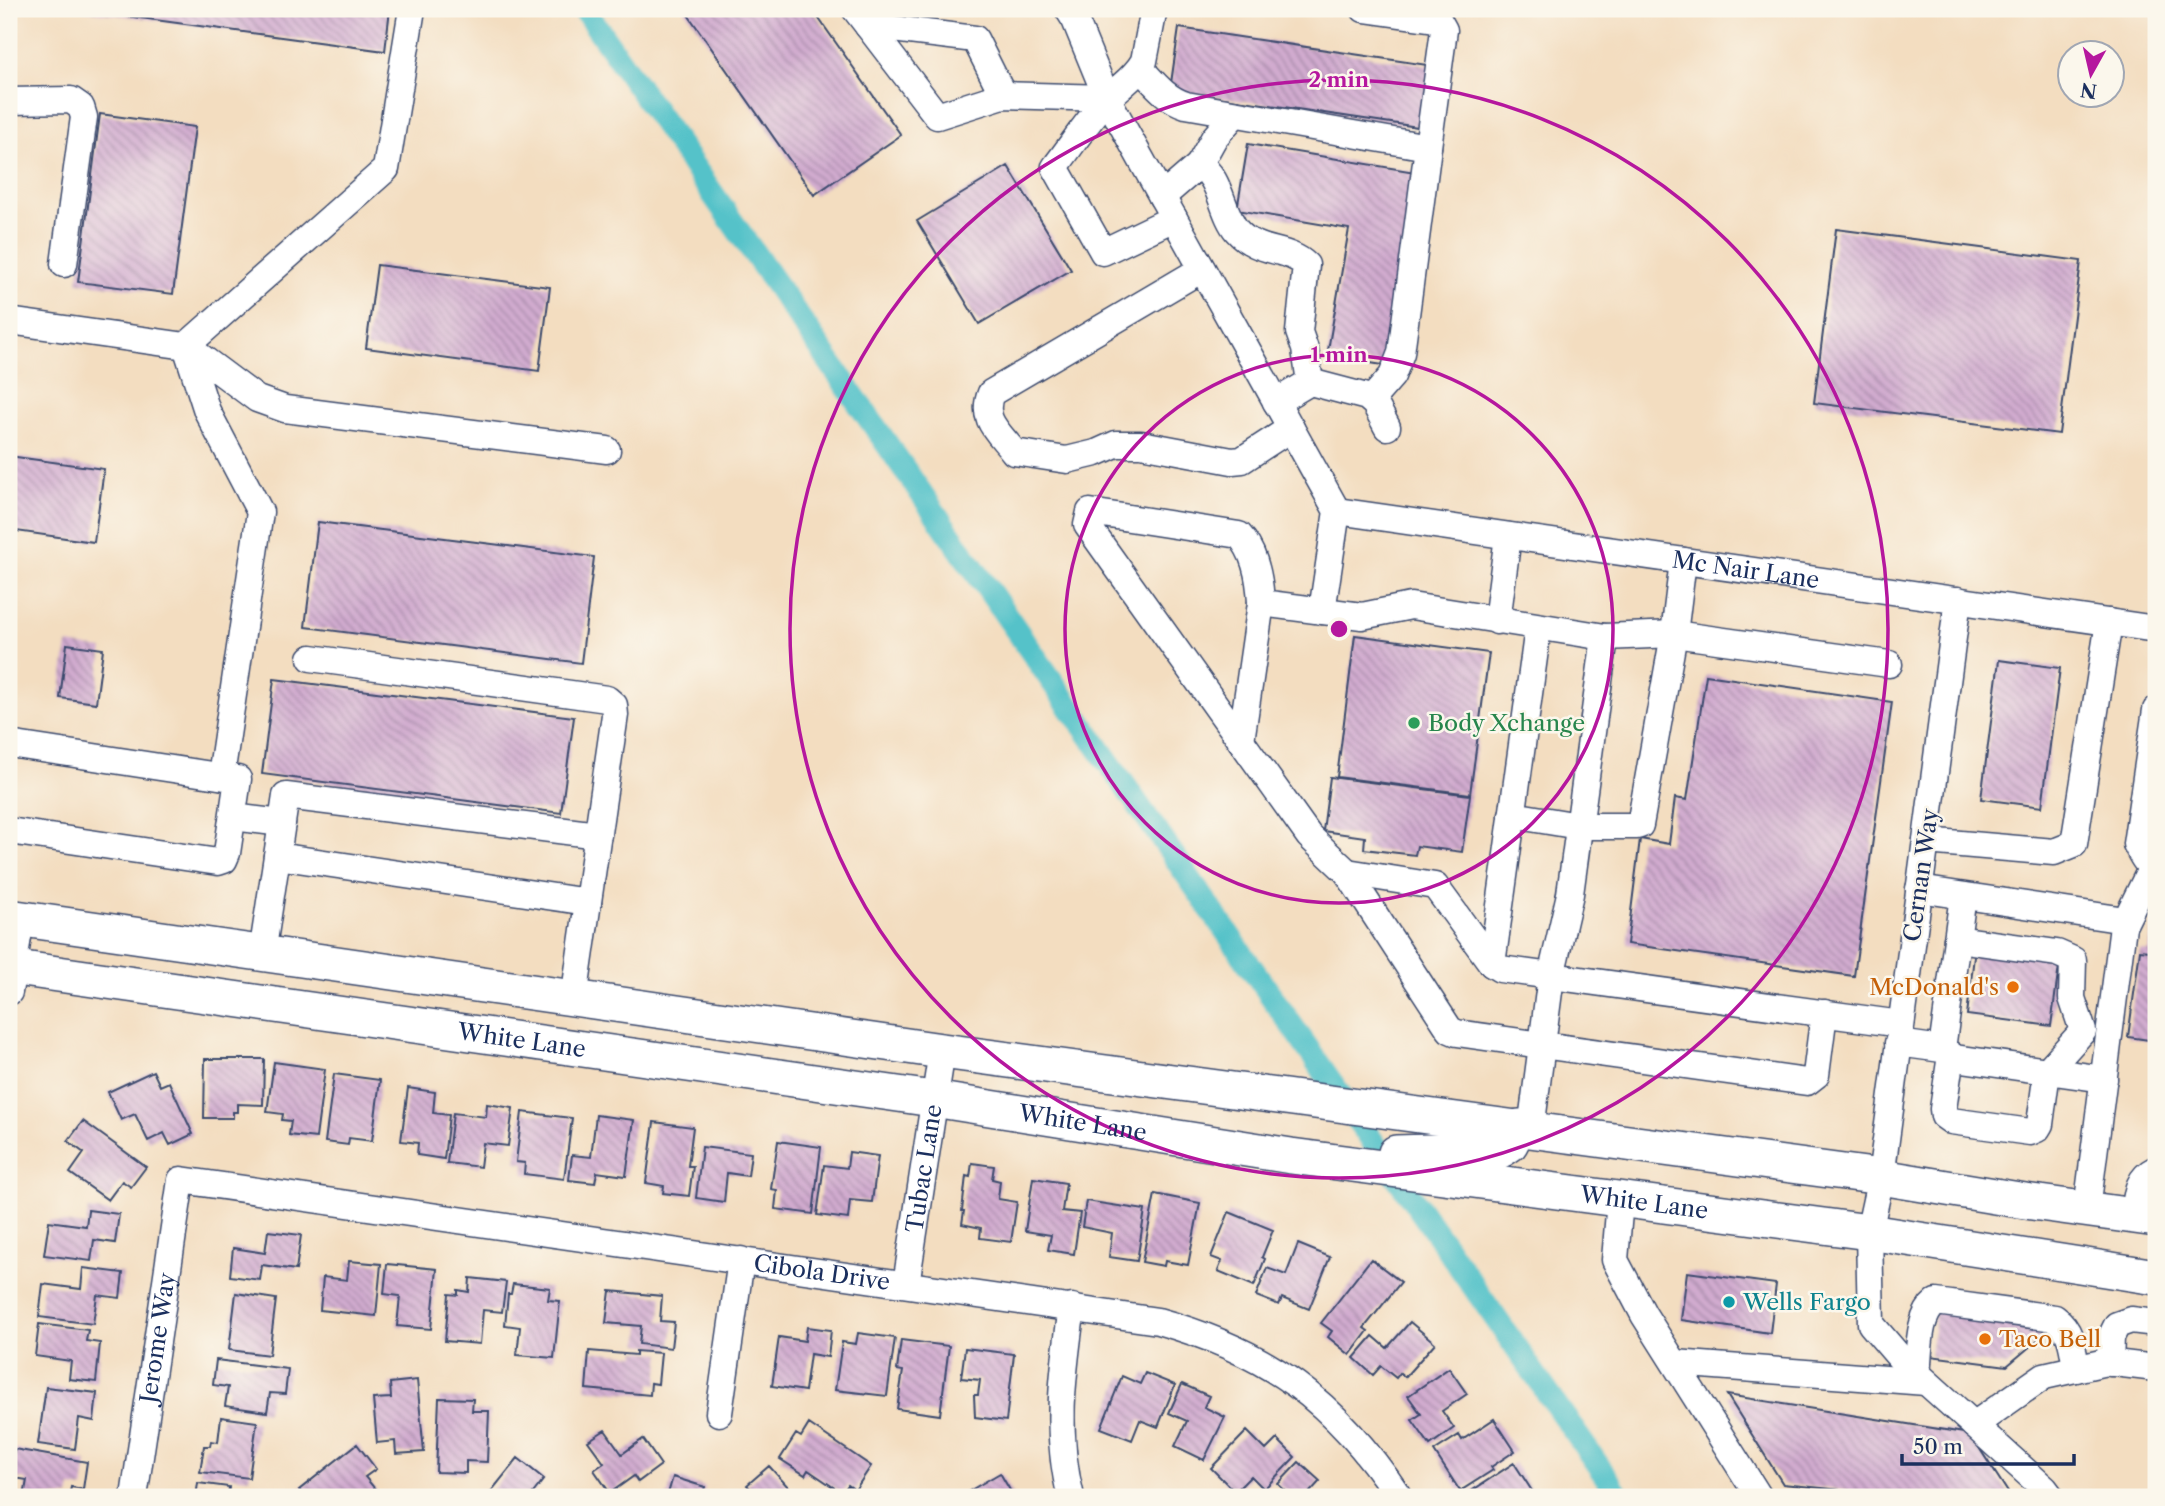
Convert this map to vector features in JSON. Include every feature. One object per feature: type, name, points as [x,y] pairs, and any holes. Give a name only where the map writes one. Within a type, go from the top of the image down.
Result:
[{"type":"main road","name":"White Lane","points":[[15,918],[942,1051],[1296,1097],[1480,1152],[1620,1200],[1869,1232],[2156,1276]]},
{"type":"main road","name":"White Lane","points":[[10,975],[384,1021],[933,1099],[1291,1156],[1480,1152],[1525,1128],[2145,1217]]},
{"type":"main road","points":[[384,1021],[545,1013],[568,998]]},
{"type":"street","points":[[186,346],[386,169],[412,9]]},
{"type":"street","points":[[1068,9],[1107,99],[1337,512],[1322,611]]},
{"type":"street","points":[[1154,9],[1144,61],[1140,68],[1129,82],[1107,99],[1055,167],[1103,252],[1168,208],[1199,166],[1214,138],[1234,115]]},
{"type":"street","points":[[1364,9],[1435,19],[1444,30],[1401,353],[1392,376],[1371,400]]},
{"type":"street","points":[[862,17],[937,116],[1003,95],[1107,99]]},
{"type":"street","points":[[862,17],[975,39],[1003,95]]},
{"type":"street","points":[[1140,68],[1174,102],[1234,115],[1428,147]]},
{"type":"street","points":[[9,101],[71,100],[81,107],[84,117],[64,264]]},
{"type":"street","points":[[1199,166],[1207,170],[1213,178],[1225,211],[1238,232],[1253,244],[1298,258],[1306,265],[1299,332],[1305,349],[1310,382]]},
{"type":"street","points":[[1202,269],[991,393],[987,416],[1014,452],[1067,460],[1096,453],[1116,444],[1141,444],[1232,461],[1242,460],[1291,429]]},
{"type":"street","points":[[9,321],[186,346],[257,399],[285,409],[607,450]]},
{"type":"street","points":[[186,346],[207,411],[260,512],[221,776]]},
{"type":"street","points":[[1276,402],[1310,382],[1371,400],[1387,428]]},
{"type":"street","points":[[1241,741],[1261,603],[1260,578],[1245,541],[1240,535],[1090,512],[1087,525],[1241,741],[1309,836],[1347,872],[1451,1030],[1457,1033],[1807,1082],[1816,1075],[1824,1013]]},
{"type":"street","name":"Mc Nair Lane","points":[[1337,512],[2156,629]]},
{"type":"street","points":[[1497,621],[1508,536]]},
{"type":"street","points":[[1512,815],[1579,826],[1637,827],[1643,821],[1674,635],[1683,561]]},
{"type":"street","name":"Cernan Way","points":[[1958,600],[1881,1177],[1869,1232],[1871,1324],[1922,1378],[2051,1497]]},
{"type":"street","points":[[1261,603],[1369,616],[1410,606],[1605,638],[1674,635],[1889,664]]},
{"type":"street","points":[[1926,841],[2054,852],[2074,844],[2109,622]]},
{"type":"street","points":[[1492,964],[1538,628]]},
{"type":"street","points":[[1525,1128],[1542,1044],[1551,976],[1570,894],[1605,638]]},
{"type":"street","points":[[311,658],[607,699],[614,705],[615,715],[588,902],[568,998]]},
{"type":"street","points":[[2087,1209],[2125,920],[2154,867],[2143,858],[2136,844],[2156,710]]},
{"type":"street","points":[[9,744],[238,779],[227,853],[224,860],[218,862],[9,831]]},
{"type":"street","points":[[262,954],[286,796],[597,835]]},
{"type":"street","points":[[233,817],[282,823]]},
{"type":"street","points":[[277,856],[588,902]]},
{"type":"street","points":[[1347,872],[1436,886],[1492,964],[1500,969],[1824,1013],[1900,1033],[1955,1058],[2104,1079]]},
{"type":"street","points":[[1919,890],[2125,920]]},
{"type":"street","points":[[1957,939],[2057,953],[2073,960],[2072,998],[2083,1031],[2047,1071],[2037,1129],[2030,1132],[1951,1121],[1944,1116],[1946,1052],[1957,939],[1963,896]]},
{"type":"street","points":[[10,975],[15,918]]},
{"type":"street","name":"Tubac Lane","points":[[906,1284],[942,1051]]},
{"type":"street","points":[[2145,1217],[2139,1183],[2143,1176],[2156,1169]]},
{"type":"street","name":"Cibola Drive","points":[[181,1180],[1158,1321],[1201,1333],[1242,1350],[1282,1373],[1317,1400],[1349,1431],[1378,1466],[1398,1497]]},
{"type":"street","name":"Jerome Way","points":[[134,1497],[181,1180]]},
{"type":"street","points":[[1620,1200],[1615,1260],[1644,1315],[1759,1497]]},
{"type":"street","points":[[719,1413],[741,1260]]},
{"type":"street","points":[[1675,1363],[1922,1378],[1922,1326],[1928,1308],[1936,1302],[2055,1318],[2064,1324],[2072,1340],[2076,1369]]},
{"type":"street","points":[[1071,1497],[1060,1431],[1061,1389],[1072,1307]]},
{"type":"street","points":[[2110,1363],[2111,1337],[2117,1325],[2131,1320],[2156,1323]]},
{"type":"street","points":[[1974,1425],[2044,1376],[2110,1363],[2156,1368]]},
{"type":"building","points":[[74,9],[390,9],[385,51]]},
{"type":"building","points":[[684,9],[812,9],[901,135],[814,195]]},
{"type":"building","points":[[1179,28],[1434,66],[1425,128],[1170,90]]},
{"type":"building","points":[[100,114],[195,127],[173,294],[78,282]]},
{"type":"building","points":[[1248,144],[1421,173],[1389,366],[1327,356],[1349,229],[1237,210]]},
{"type":"building","points":[[1008,166],[1071,270],[979,324],[917,221]]},
{"type":"building","points":[[1836,229],[2081,261],[2059,434],[1814,403]]},
{"type":"building","points":[[377,265],[550,287],[539,371],[366,348]]},
{"type":"building","points":[[9,456],[104,469],[94,542],[9,530]]},
{"type":"building","points":[[318,522],[594,557],[581,663],[305,627]]},
{"type":"building","points":[[1355,635],[1489,653],[1470,794],[1337,777]]},
{"type":"building","points":[[67,644],[103,649],[96,703],[60,698]]},
{"type":"building","points":[[1999,660],[2060,668],[2042,807],[1981,799]]},
{"type":"building","points":[[1706,675],[1892,702],[1854,976],[1627,944],[1640,839],[1669,844],[1675,798],[1687,800]]},
{"type":"building","points":[[274,679],[574,717],[561,813],[262,774]]},
{"type":"building","points":[[1330,777],[1470,795],[1462,852],[1417,846],[1415,855],[1364,849],[1365,837],[1323,831]]},
{"type":"building","points":[[2155,913],[2156,1041],[2128,1037],[2140,950],[2149,951]]},
{"type":"building","name":"McDonald's","points":[[1975,948],[2060,959],[2051,1026],[1967,1015]]},
{"type":"building","points":[[205,1059],[264,1059],[263,1105],[237,1104],[237,1112],[233,1112],[233,1118],[204,1118]]},
{"type":"building","points":[[274,1062],[325,1069],[316,1138],[289,1135],[291,1121],[282,1120],[283,1114],[267,1112]]},
{"type":"building","points":[[153,1071],[160,1086],[169,1082],[193,1134],[170,1145],[164,1133],[148,1141],[135,1114],[121,1120],[108,1092]]},
{"type":"building","points":[[334,1074],[380,1080],[372,1141],[349,1138],[348,1145],[325,1142]]},
{"type":"building","points":[[408,1088],[435,1092],[433,1113],[449,1115],[444,1159],[417,1155],[418,1143],[401,1141]]},
{"type":"building","points":[[487,1104],[513,1108],[508,1146],[483,1143],[480,1167],[447,1163],[453,1113],[486,1117]]},
{"type":"building","points":[[522,1112],[572,1118],[564,1179],[524,1174],[525,1163],[516,1162]]},
{"type":"building","points":[[596,1115],[634,1120],[626,1176],[597,1172],[595,1183],[569,1180],[572,1155],[591,1157]]},
{"type":"building","points":[[83,1121],[146,1167],[131,1187],[122,1181],[108,1200],[70,1173],[84,1153],[68,1141]]},
{"type":"building","points":[[654,1122],[693,1127],[688,1166],[693,1166],[689,1196],[663,1193],[664,1186],[646,1183]]},
{"type":"building","points":[[778,1141],[821,1147],[813,1214],[775,1209],[777,1190],[771,1189]]},
{"type":"building","points":[[702,1147],[751,1153],[748,1176],[727,1173],[724,1202],[696,1198]]},
{"type":"building","points":[[849,1152],[878,1156],[872,1202],[850,1200],[848,1219],[817,1215],[824,1165],[847,1168]]},
{"type":"building","points":[[972,1163],[994,1166],[992,1179],[1000,1181],[998,1199],[1017,1202],[1011,1242],[980,1238],[981,1228],[962,1224],[966,1176],[970,1177]]},
{"type":"building","points":[[1033,1178],[1066,1183],[1062,1211],[1080,1213],[1074,1254],[1048,1250],[1051,1235],[1025,1231]]},
{"type":"building","points":[[1155,1194],[1200,1203],[1188,1265],[1165,1261],[1164,1266],[1142,1262]]},
{"type":"building","points":[[1086,1201],[1145,1210],[1137,1261],[1109,1257],[1112,1233],[1082,1227]]},
{"type":"building","points":[[88,1210],[119,1214],[115,1243],[94,1240],[91,1261],[44,1255],[49,1221],[86,1226]]},
{"type":"building","points":[[1229,1212],[1273,1230],[1254,1286],[1218,1271],[1222,1261],[1211,1257]]},
{"type":"building","points":[[268,1231],[301,1235],[296,1270],[262,1265],[260,1280],[230,1276],[233,1248],[265,1253]]},
{"type":"building","points":[[1298,1244],[1330,1257],[1309,1309],[1282,1298],[1279,1305],[1256,1296],[1267,1268],[1286,1275]]},
{"type":"building","points":[[1371,1259],[1401,1282],[1364,1328],[1368,1331],[1350,1355],[1328,1337],[1332,1331],[1321,1323]]},
{"type":"building","points":[[349,1261],[381,1264],[376,1316],[320,1310],[323,1277],[347,1280]]},
{"type":"building","points":[[387,1264],[437,1269],[431,1329],[397,1326],[400,1296],[384,1294]]},
{"type":"building","points":[[83,1268],[123,1273],[120,1298],[97,1295],[93,1324],[39,1317],[43,1284],[81,1289]]},
{"type":"building","name":"Wells Fargo","points":[[1687,1272],[1776,1284],[1770,1333],[1681,1320]]},
{"type":"building","points":[[470,1278],[506,1282],[502,1312],[483,1310],[480,1344],[445,1341],[449,1294],[458,1295],[458,1290],[469,1292]]},
{"type":"building","points":[[513,1284],[550,1288],[548,1300],[560,1301],[554,1358],[517,1355],[520,1327],[505,1325],[508,1294],[511,1294]]},
{"type":"building","points":[[610,1291],[662,1296],[660,1321],[674,1322],[671,1348],[639,1344],[641,1326],[606,1323]]},
{"type":"building","points":[[236,1293],[276,1299],[269,1355],[229,1350]]},
{"type":"building","name":"Taco Bell","points":[[1936,1307],[2058,1323],[2007,1366],[1930,1356]]},
{"type":"building","points":[[1410,1322],[1435,1343],[1405,1377],[1400,1373],[1396,1378],[1381,1366],[1373,1375],[1354,1358],[1373,1336],[1387,1348]]},
{"type":"building","points":[[39,1324],[88,1330],[86,1341],[100,1343],[96,1382],[69,1379],[71,1361],[35,1356]]},
{"type":"building","points":[[807,1327],[831,1330],[828,1357],[810,1354],[805,1391],[772,1386],[779,1337],[805,1341]]},
{"type":"building","points":[[858,1333],[895,1338],[887,1396],[835,1390],[842,1342],[856,1344]]},
{"type":"building","points":[[901,1340],[949,1346],[940,1415],[897,1409],[903,1371],[897,1370]]},
{"type":"building","points":[[965,1348],[1014,1354],[1006,1421],[975,1417],[974,1395],[978,1395],[980,1380],[961,1378]]},
{"type":"building","points":[[589,1351],[636,1355],[636,1351],[661,1353],[658,1384],[651,1383],[650,1395],[586,1389]]},
{"type":"building","points":[[216,1360],[288,1369],[285,1394],[270,1393],[267,1412],[225,1406],[228,1387],[213,1385]]},
{"type":"building","points":[[1449,1368],[1467,1394],[1442,1411],[1454,1428],[1430,1445],[1412,1420],[1421,1414],[1408,1396]]},
{"type":"building","points":[[1145,1373],[1175,1385],[1158,1427],[1140,1420],[1132,1440],[1101,1428],[1122,1376],[1140,1384]]},
{"type":"building","points":[[417,1380],[424,1452],[396,1454],[395,1441],[377,1443],[373,1399],[391,1398],[390,1383]]},
{"type":"building","points":[[1182,1384],[1209,1396],[1204,1407],[1225,1417],[1204,1460],[1175,1446],[1187,1421],[1169,1413]]},
{"type":"building","points":[[46,1387],[97,1393],[94,1421],[79,1418],[75,1449],[38,1444]]},
{"type":"building","points":[[1727,1395],[1970,1434],[2011,1497],[1909,1497],[1783,1484]]},
{"type":"building","points":[[439,1398],[473,1399],[472,1411],[489,1411],[487,1462],[466,1461],[466,1473],[436,1472]]},
{"type":"building","points":[[221,1417],[257,1422],[249,1478],[200,1472],[204,1446],[210,1446],[211,1441],[218,1442]]},
{"type":"building","points":[[1494,1419],[1515,1451],[1491,1467],[1493,1470],[1460,1491],[1434,1451],[1459,1435],[1462,1440]]},
{"type":"building","points":[[809,1424],[871,1466],[855,1490],[848,1485],[842,1493],[808,1470],[805,1475],[780,1459],[796,1434],[801,1437]]},
{"type":"building","points":[[605,1430],[622,1454],[643,1439],[661,1465],[638,1482],[634,1476],[610,1493],[594,1470],[604,1463],[588,1441]]},
{"type":"building","points":[[1247,1431],[1266,1450],[1277,1439],[1295,1457],[1264,1489],[1251,1476],[1235,1492],[1211,1468]]},
{"type":"building","points":[[357,1444],[376,1469],[365,1477],[376,1490],[367,1497],[305,1497],[299,1490]]},
{"type":"building","points":[[14,1449],[87,1462],[83,1489],[71,1487],[69,1497],[24,1497],[27,1480],[9,1477]]},
{"type":"building","points":[[518,1458],[544,1479],[530,1497],[493,1497],[489,1494]]},
{"type":"building","points":[[1299,1462],[1320,1481],[1310,1492],[1316,1497],[1292,1497],[1278,1484]]},
{"type":"building","points":[[1514,1463],[1536,1497],[1464,1496]]},
{"type":"building","points":[[769,1466],[790,1489],[785,1494],[788,1497],[750,1497],[754,1493],[747,1485]]},
{"type":"building","points":[[1000,1473],[1014,1497],[959,1497]]},
{"type":"building","points":[[673,1477],[705,1487],[702,1497],[667,1497]]},
{"type":"building","points":[[198,1483],[229,1487],[228,1497],[196,1497]]},
{"type":"waterway","points":[[584,9],[1620,1497]]},
{"type":"place","name":"Body Xchange","points":[[1414,723]]},
{"type":"place","name":"McDonald's","points":[[2013,987]]},
{"type":"place","name":"Wells Fargo","points":[[1729,1302]]},
{"type":"place","name":"Taco Bell","points":[[1985,1339]]}]
